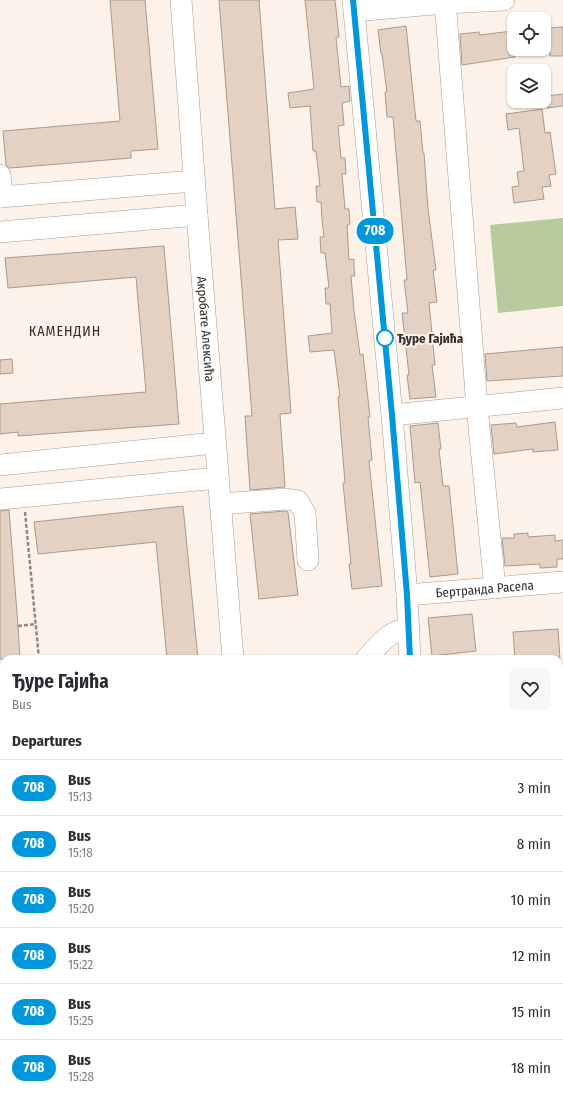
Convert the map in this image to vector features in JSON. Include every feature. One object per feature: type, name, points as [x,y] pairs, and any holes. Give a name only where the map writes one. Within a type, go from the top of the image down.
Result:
[{"type":"street","name":"Акробате Алексића","points":[[181,0],[194,181],[233,655]]},
{"type":"street","points":[[410,655],[407,595],[392,415],[354,5],[504,0]]},
{"type":"street","points":[[445,2],[477,407],[495,588]]},
{"type":"street","points":[[0,175],[1,197],[194,181]]},
{"type":"street","points":[[0,232],[197,215]]},
{"type":"street","points":[[392,415],[563,398]]},
{"type":"street","points":[[0,465],[215,443]]},
{"type":"street","points":[[0,499],[218,478]]},
{"type":"street","points":[[220,504],[286,499],[298,501],[305,513],[308,560]]},
{"type":"street","name":"Бертранда Расела","points":[[407,595],[563,582]]},
{"type":"street","points":[[370,655],[389,635],[396,631],[409,629]]},
{"type":"path","points":[[24,496],[39,655]]},
{"type":"path","points":[[18,626],[36,624]]},
{"type":"green space","points":[[563,218],[563,306],[498,313],[490,225]]},
{"type":"building","points":[[110,0],[145,0],[158,149],[131,151],[131,158],[10,168],[6,165],[3,131],[120,121]]},
{"type":"building","points":[[219,0],[259,0],[275,209],[295,207],[298,239],[278,240],[291,413],[280,414],[285,487],[250,490],[245,416],[252,416]]},
{"type":"building","points":[[305,0],[335,0],[339,37],[336,38],[341,87],[349,86],[350,101],[342,103],[344,125],[338,126],[341,158],[345,158],[346,174],[342,174],[345,209],[349,209],[350,224],[347,225],[349,260],[354,259],[355,276],[351,276],[354,311],[360,355],[363,354],[370,417],[368,417],[372,460],[369,461],[382,586],[352,589],[343,483],[345,483],[338,397],[340,397],[334,350],[310,352],[308,336],[332,333],[330,304],[326,304],[325,288],[329,288],[325,253],[321,253],[320,237],[324,237],[321,202],[317,202],[316,186],[320,186],[316,151],[313,151],[310,106],[290,108],[288,93],[314,89]]},
{"type":"building","points":[[406,26],[416,121],[420,121],[424,153],[428,209],[436,270],[433,270],[437,302],[429,303],[435,365],[432,365],[436,397],[410,399],[407,375],[409,375],[402,313],[408,313],[404,280],[407,280],[393,117],[387,117],[385,92],[387,92],[378,30]]},
{"type":"building","points":[[563,27],[563,56],[551,56],[551,28]]},
{"type":"building","points":[[479,32],[480,35],[507,32],[507,56],[515,57],[462,65],[460,34]]},
{"type":"building","points":[[563,94],[563,106],[551,108],[551,95]]},
{"type":"building","points":[[542,109],[545,133],[550,132],[556,174],[549,175],[551,186],[542,187],[544,199],[514,203],[512,187],[519,186],[517,172],[524,171],[519,128],[508,130],[506,114]]},
{"type":"building","points":[[164,246],[179,424],[18,436],[18,432],[0,434],[0,404],[146,392],[136,277],[8,288],[5,258]]},
{"type":"building","points":[[563,347],[563,376],[487,381],[485,354]]},
{"type":"building","points":[[12,359],[13,373],[0,374],[0,360]]},
{"type":"building","points":[[555,422],[558,450],[533,452],[533,449],[494,454],[491,425],[516,423],[517,427]]},
{"type":"building","points":[[438,423],[443,486],[449,486],[458,574],[430,577],[420,482],[415,483],[410,426]]},
{"type":"building","points":[[183,506],[198,655],[167,655],[156,542],[38,554],[34,522]]},
{"type":"building","points":[[9,510],[20,655],[0,655],[0,511]]},
{"type":"building","points":[[288,512],[298,595],[259,599],[250,514]]},
{"type":"building","points":[[528,533],[528,537],[555,535],[555,541],[563,540],[563,559],[557,559],[557,567],[540,568],[540,564],[505,566],[502,538],[514,538],[514,534]]},
{"type":"building","points":[[472,614],[476,651],[432,655],[428,618]]},
{"type":"building","points":[[558,629],[560,655],[515,655],[513,632]]},
{"type":"bus line","name":"708","points":[[353,0],[392,415],[407,595],[410,655]]},
{"type":"place","name":"Ђуре Гајића","points":[[385,338]]},
{"type":"district","name":"КАМЕНДИН","points":[[65,331]]}]
